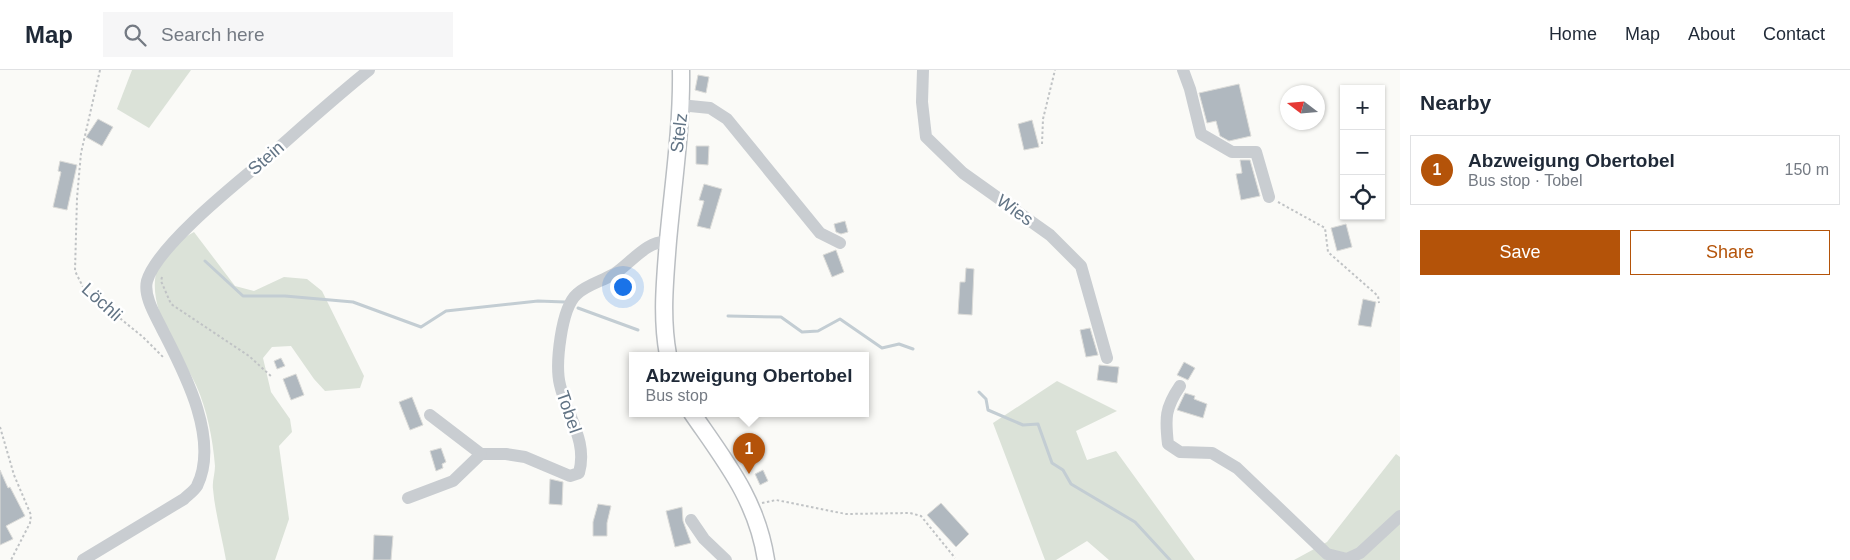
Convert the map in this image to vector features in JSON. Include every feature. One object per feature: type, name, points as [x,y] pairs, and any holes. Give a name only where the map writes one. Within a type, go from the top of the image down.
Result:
[{"type":"main road","points":[[680,105],[681,70]]},
{"type":"main road","name":"Stelz","points":[[668,352],[664,318],[668,242],[680,105]]},
{"type":"main road","points":[[695,417],[743,488],[758,522],[766,560]]},
{"type":"street","name":"Stein","points":[[167,250],[216,200],[368,70]]},
{"type":"street","name":"Wies","points":[[923,70],[922,102],[926,137],[963,173],[1050,235],[1081,266],[1107,358]]},
{"type":"street","points":[[1182,70],[1190,89],[1200,134],[1232,152],[1256,152],[1269,197]]},
{"type":"street","name":"Stelz","points":[[680,105],[710,108],[728,119],[820,233],[840,243]]},
{"type":"street","name":"Tobel","points":[[481,454],[506,454],[525,457],[570,476],[579,473],[581,447],[559,385],[563,323],[570,302],[577,293],[613,274],[652,244],[668,242]]},
{"type":"street","name":"Löchli","points":[[167,250],[154,266],[147,283],[155,315],[176,356]]},
{"type":"street","points":[[82,560],[184,499],[196,487],[202,472],[204,452],[202,428],[191,386],[176,356]]},
{"type":"street","points":[[1180,386],[1169,402],[1166,420],[1168,444],[1180,452],[1212,453],[1237,468],[1327,554],[1347,559],[1360,553],[1400,516]]},
{"type":"street","points":[[408,498],[454,481],[481,454],[430,415]]},
{"type":"street","points":[[691,520],[704,538],[726,560]]},
{"type":"path","name":"Löchli","points":[[100,70],[81,153],[77,198],[75,271],[82,287],[143,337],[162,357],[168,359],[176,356]]},
{"type":"path","points":[[1042,144],[1043,119],[1055,70]]},
{"type":"path","points":[[1269,197],[1325,228],[1328,252],[1378,296],[1379,303]]},
{"type":"path","points":[[163,273],[161,281],[171,304],[249,356],[272,377]]},
{"type":"path","points":[[0,427],[14,475],[31,515],[30,523],[11,560]]},
{"type":"path","points":[[761,503],[776,500],[846,514],[910,512],[921,516],[954,558]]},
{"type":"shaded area","points":[[132,70],[191,70],[149,128],[117,109]]},
{"type":"shaded area","points":[[194,232],[235,286],[254,291],[284,277],[307,279],[322,291],[364,376],[360,388],[325,391],[314,379],[291,346],[272,347],[263,358],[271,392],[290,419],[292,432],[279,446],[289,519],[275,560],[226,560],[214,498],[215,466],[206,414],[196,385],[169,334],[158,308],[155,280],[159,264],[173,246]]},
{"type":"shaded area","points":[[1057,381],[1117,411],[1076,431],[1087,460],[1116,451],[1195,560],[1109,560],[1087,541],[1056,560],[1045,560],[993,423]]},
{"type":"shaded area","points":[[1396,454],[1400,457],[1400,560],[1294,560],[1327,542]]},
{"type":"building","points":[[698,75],[709,77],[706,93],[695,90]]},
{"type":"building","points":[[1239,84],[1251,136],[1229,141],[1220,136],[1216,121],[1207,123],[1199,93]]},
{"type":"building","points":[[98,119],[113,127],[102,146],[86,137]]},
{"type":"building","points":[[1032,120],[1039,147],[1024,150],[1018,124]]},
{"type":"building","points":[[696,146],[709,146],[708,165],[696,164]]},
{"type":"building","points":[[1240,160],[1250,160],[1260,196],[1241,200],[1236,174],[1242,173]]},
{"type":"building","points":[[60,161],[77,165],[67,210],[53,207],[61,172],[58,171]]},
{"type":"building","points":[[704,184],[722,189],[710,229],[697,226],[704,201],[699,200]]},
{"type":"building","points":[[845,221],[848,232],[841,234],[836,232],[834,224]]},
{"type":"building","points":[[1346,224],[1352,247],[1337,251],[1331,228]]},
{"type":"building","points":[[836,250],[844,272],[832,277],[823,255]]},
{"type":"building","points":[[966,268],[974,269],[972,315],[958,314],[960,282],[965,282]]},
{"type":"building","points":[[1363,299],[1376,302],[1371,327],[1358,325]]},
{"type":"building","points":[[1090,328],[1098,355],[1086,357],[1080,330]]},
{"type":"building","points":[[281,358],[285,366],[277,369],[274,361]]},
{"type":"building","points":[[1184,362],[1195,368],[1188,380],[1177,375]]},
{"type":"building","points":[[1099,365],[1119,367],[1117,383],[1097,380]]},
{"type":"building","points":[[296,374],[304,395],[291,400],[283,379]]},
{"type":"building","points":[[1185,393],[1195,396],[1194,399],[1207,404],[1203,418],[1177,410]]},
{"type":"building","points":[[412,397],[423,425],[410,430],[399,402]]},
{"type":"building","points":[[441,448],[446,462],[442,464],[443,468],[436,471],[430,451]]},
{"type":"building","points":[[0,470],[8,488],[10,487],[25,516],[6,526],[13,539],[0,545]]},
{"type":"building","points":[[763,470],[768,481],[760,485],[755,474]]},
{"type":"building","points":[[550,479],[563,482],[562,505],[549,504]]},
{"type":"building","points":[[941,503],[969,534],[956,547],[927,515]]},
{"type":"building","points":[[598,504],[611,506],[607,523],[607,536],[593,536],[593,522]]},
{"type":"building","points":[[682,507],[683,521],[691,543],[675,547],[666,511]]},
{"type":"building","points":[[374,535],[393,536],[391,560],[373,560]]},
{"type":"waterway","points":[[205,261],[243,296],[285,296],[353,302],[421,327],[446,311],[538,301],[565,302]]},
{"type":"waterway","points":[[578,308],[638,330]]},
{"type":"waterway","points":[[728,316],[781,317],[802,332],[818,331],[840,319],[882,348],[899,344],[913,349]]},
{"type":"waterway","points":[[979,392],[986,399],[988,410],[1023,425],[1038,424],[1052,463],[1063,470],[1071,484],[1135,522],[1170,560]]},
{"type":"place","name":"Abzweigung Obertobel","points":[[749,474]]}]
